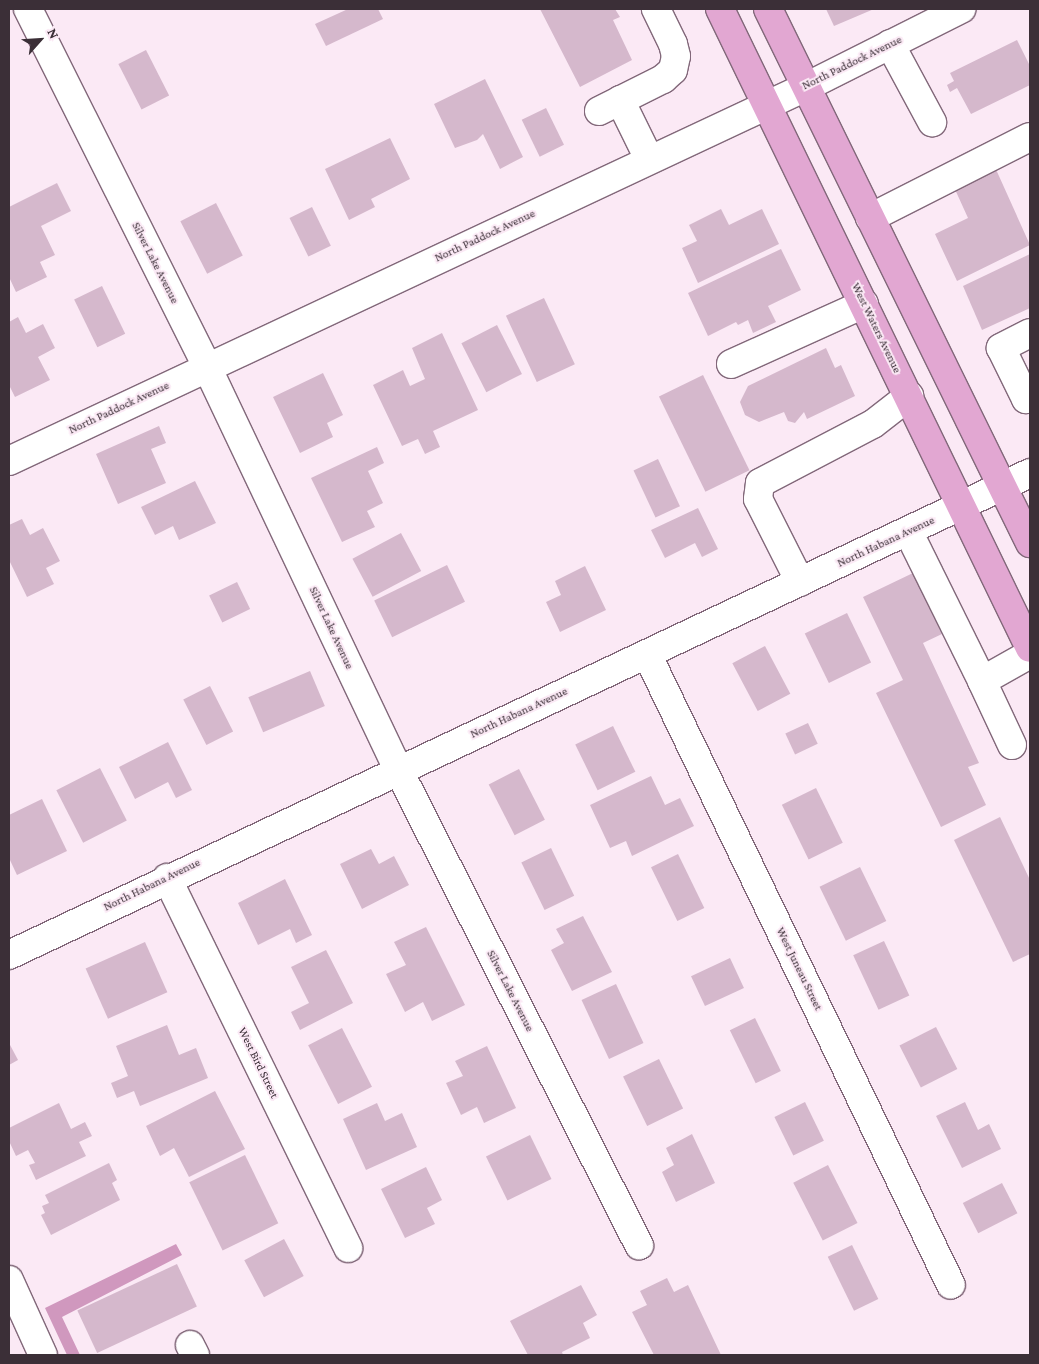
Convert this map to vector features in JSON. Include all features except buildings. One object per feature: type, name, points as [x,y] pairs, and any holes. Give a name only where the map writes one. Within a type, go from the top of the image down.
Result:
[{"type":"main road","name":"West Waters Avenue","points":[[720,9],[1030,648]]},
{"type":"main road","points":[[768,9],[1030,543]]},
{"type":"street","name":"Silver Lake Avenue","points":[[28,9],[207,367],[398,769],[639,1245]]},
{"type":"street","points":[[649,159],[609,106],[663,79],[672,70],[676,56],[673,44],[656,9]]},
{"type":"street","name":"North Paddock Avenue","points":[[9,461],[766,102],[806,87],[961,9]]},
{"type":"street","points":[[890,44],[932,122]]},
{"type":"street","points":[[870,218],[1030,137]]},
{"type":"street","points":[[732,364],[864,304]]},
{"type":"street","points":[[1030,334],[1001,348],[1026,399],[1030,397]]},
{"type":"street","points":[[800,582],[758,498],[760,483],[873,424],[909,396]]},
{"type":"street","name":"North Habana Avenue","points":[[9,955],[167,878],[962,507],[1030,473]]},
{"type":"street","points":[[908,531],[1012,746]]},
{"type":"street","name":"West Juneau Street","points":[[647,654],[951,1285]]},
{"type":"street","points":[[982,681],[1030,654]]},
{"type":"street","name":"West Bird Street","points":[[167,878],[348,1248]]},
{"type":"street","points":[[9,1280],[43,1355]]},
{"type":"shaded area","points":[[176,1244],[182,1255],[62,1317],[80,1355],[67,1355],[45,1308]]}]
